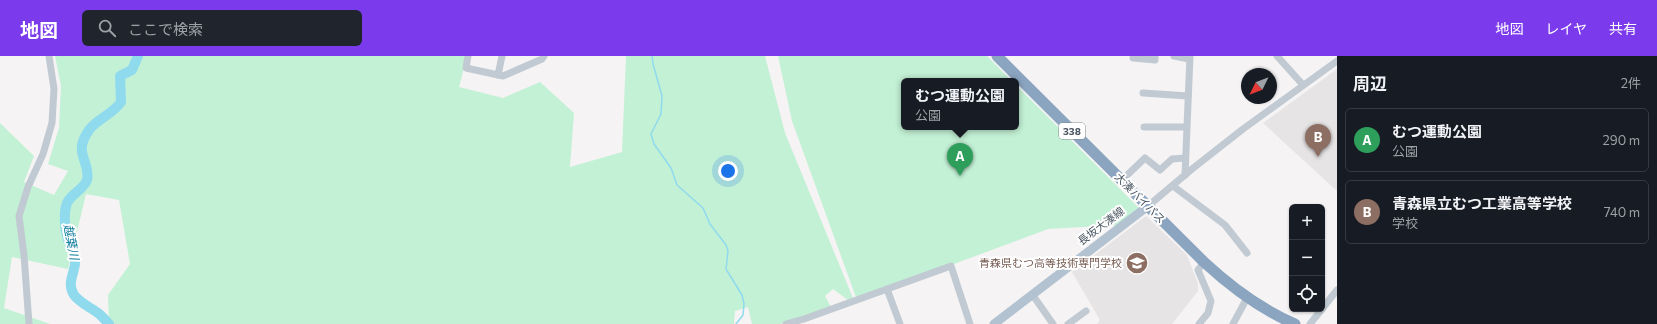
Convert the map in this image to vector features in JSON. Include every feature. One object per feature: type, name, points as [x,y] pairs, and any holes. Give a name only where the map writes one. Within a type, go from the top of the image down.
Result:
[{"type":"highway","name":"大湊バイパス","points":[[997,56],[1230,286],[1274,314],[1295,324]]},
{"type":"main road","name":"長坂大湊線","points":[[994,324],[1148,206]]},
{"type":"street","points":[[29,324],[24,254],[19,216],[28,187],[43,154],[52,123],[54,89],[50,56]]},
{"type":"street","points":[[468,56],[466,68],[498,76],[503,76],[542,59],[544,56]]},
{"type":"street","points":[[498,76],[502,56]]},
{"type":"street","points":[[1133,58],[1155,60],[1155,56]]},
{"type":"street","points":[[1174,56],[1190,57],[1185,175]]},
{"type":"street","points":[[1277,56],[1303,85]]},
{"type":"street","points":[[1148,206],[1243,129],[1337,60]]},
{"type":"street","points":[[1143,93],[1188,96]]},
{"type":"street","points":[[1144,127],[1186,127]]},
{"type":"street","points":[[1122,180],[1145,158],[1160,170],[1172,159],[1186,158]]},
{"type":"street","points":[[1173,186],[1225,225],[1247,253]]},
{"type":"street","points":[[1199,324],[1208,313],[1211,301],[1198,270],[1204,262]]},
{"type":"street","points":[[786,324],[805,321],[951,266],[970,324]]},
{"type":"street","points":[[887,289],[900,324]]},
{"type":"street","points":[[1325,305],[1337,290]]},
{"type":"street","points":[[1032,294],[1053,324]]},
{"type":"street","points":[[1233,324],[1248,298]]},
{"type":"street","points":[[1068,324],[1086,311]]},
{"type":"street","points":[[1310,324],[1320,312]]},
{"type":"shaded area","points":[[1337,69],[1337,191],[1263,123]]},
{"type":"shaded area","name":"青森県むつ高等技術専門学校","points":[[1146,216],[1187,255],[1198,284],[1198,291],[1172,324],[1097,324],[1100,320],[1072,272]]},
{"type":"green space","points":[[55,56],[467,56],[459,87],[503,98],[540,82],[574,113],[570,167],[622,152],[626,56],[765,56],[785,133],[853,298],[848,300],[833,289],[825,296],[831,307],[780,324],[752,324],[748,307],[735,311],[734,324],[109,324],[108,295],[130,264],[119,200],[86,194],[68,269],[12,257],[4,308],[50,324],[0,324],[0,123],[34,156],[24,182],[54,195],[68,171],[48,164],[59,128],[61,86]]},
{"type":"green space","points":[[778,56],[987,56],[1009,78],[901,78],[901,130],[1019,130],[1019,88],[1139,208],[1117,225],[1048,229],[857,300],[792,121]]},
{"type":"waterway","name":"越葉川","points":[[109,324],[98,313],[79,300],[74,295],[72,290],[71,280],[75,266],[75,254],[66,233],[65,212],[67,203],[71,197],[87,180],[88,173],[82,151],[84,138],[92,126],[114,110],[121,102],[120,76],[132,70],[138,56]]},
{"type":"waterway","points":[[652,56],[662,96],[661,114],[651,134],[654,144],[671,168],[677,185],[703,208],[710,224],[726,245],[728,251],[726,269],[742,295],[744,304],[743,315],[736,324]]},
{"type":"place","name":"青森県立むつ工業高等学校","points":[[1318,157]]},
{"type":"place","name":"むつ運動公園","points":[[960,176]]},
{"type":"place","name":"青森県むつ高等技術専門学校","points":[[1137,263]]}]
